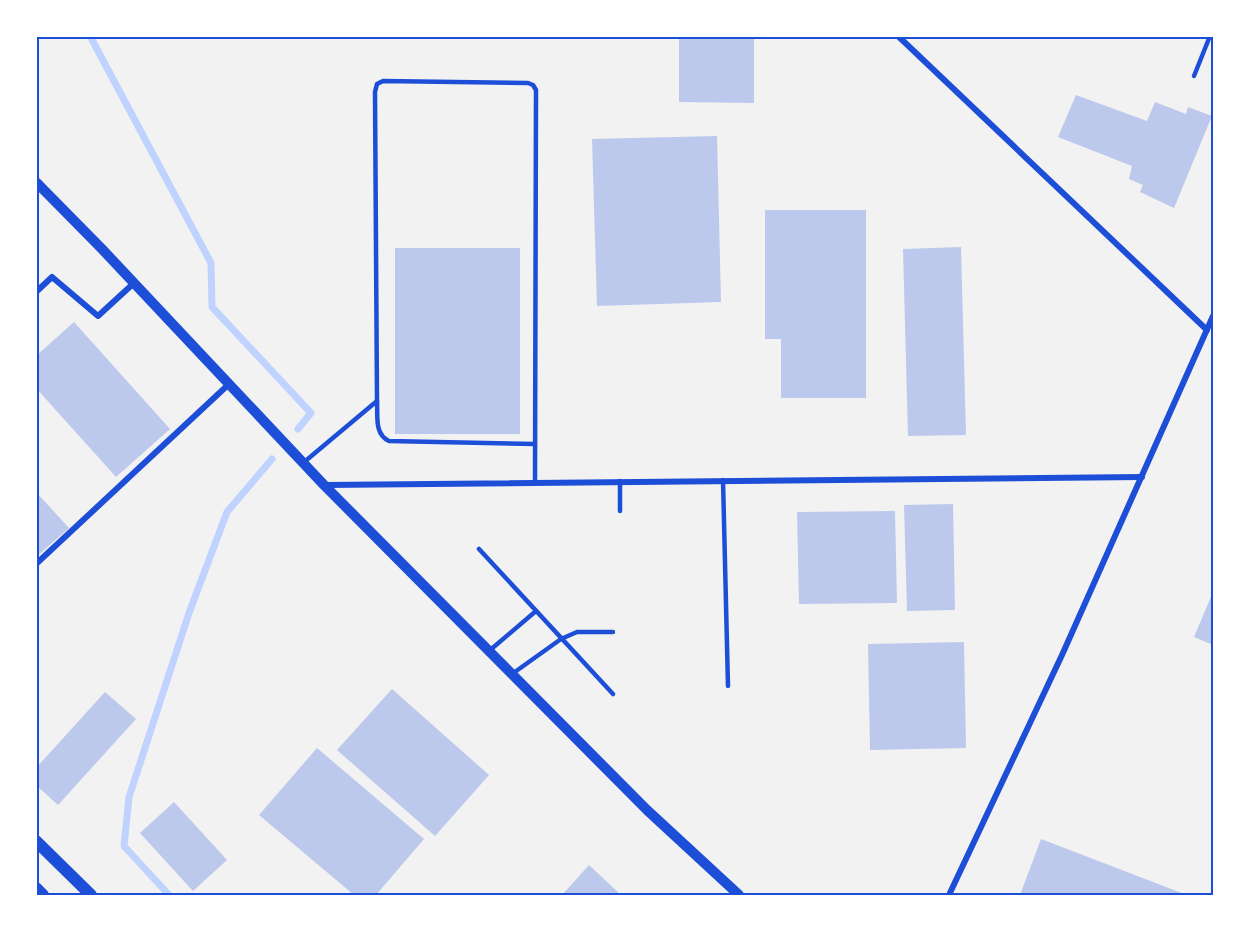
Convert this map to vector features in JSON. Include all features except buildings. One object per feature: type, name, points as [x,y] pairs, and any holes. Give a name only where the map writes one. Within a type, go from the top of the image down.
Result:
[{"type":"main road","points":[[36,841],[92,895]]},
{"type":"main road","points":[[36,888],[44,895]]},
{"type":"street","points":[[898,36],[1207,330]]},
{"type":"street","points":[[36,182],[324,485],[648,810],[739,895]]},
{"type":"street","points":[[36,292],[52,278],[98,316],[134,283]]},
{"type":"street","points":[[949,895],[1062,654],[1213,316]]},
{"type":"street","points":[[36,564],[229,384]]},
{"type":"street","points":[[324,485],[1142,477]]},
{"type":"lane","points":[[1194,76],[1210,36]]},
{"type":"lane","points":[[535,444],[389,441],[379,432],[375,92],[377,84],[383,81],[528,83],[536,90],[535,482]]},
{"type":"lane","points":[[303,463],[377,401]]},
{"type":"lane","points":[[723,480],[728,686]]},
{"type":"lane","points":[[620,481],[620,510]]},
{"type":"lane","points":[[479,549],[613,694]]},
{"type":"lane","points":[[489,651],[536,610]]},
{"type":"lane","points":[[512,675],[561,639],[577,632],[613,632]]},
{"type":"waterway","points":[[90,36],[211,263],[212,307],[311,413],[298,429]]},
{"type":"waterway","points":[[169,895],[124,846],[129,797],[189,613],[227,512],[272,459]]}]
